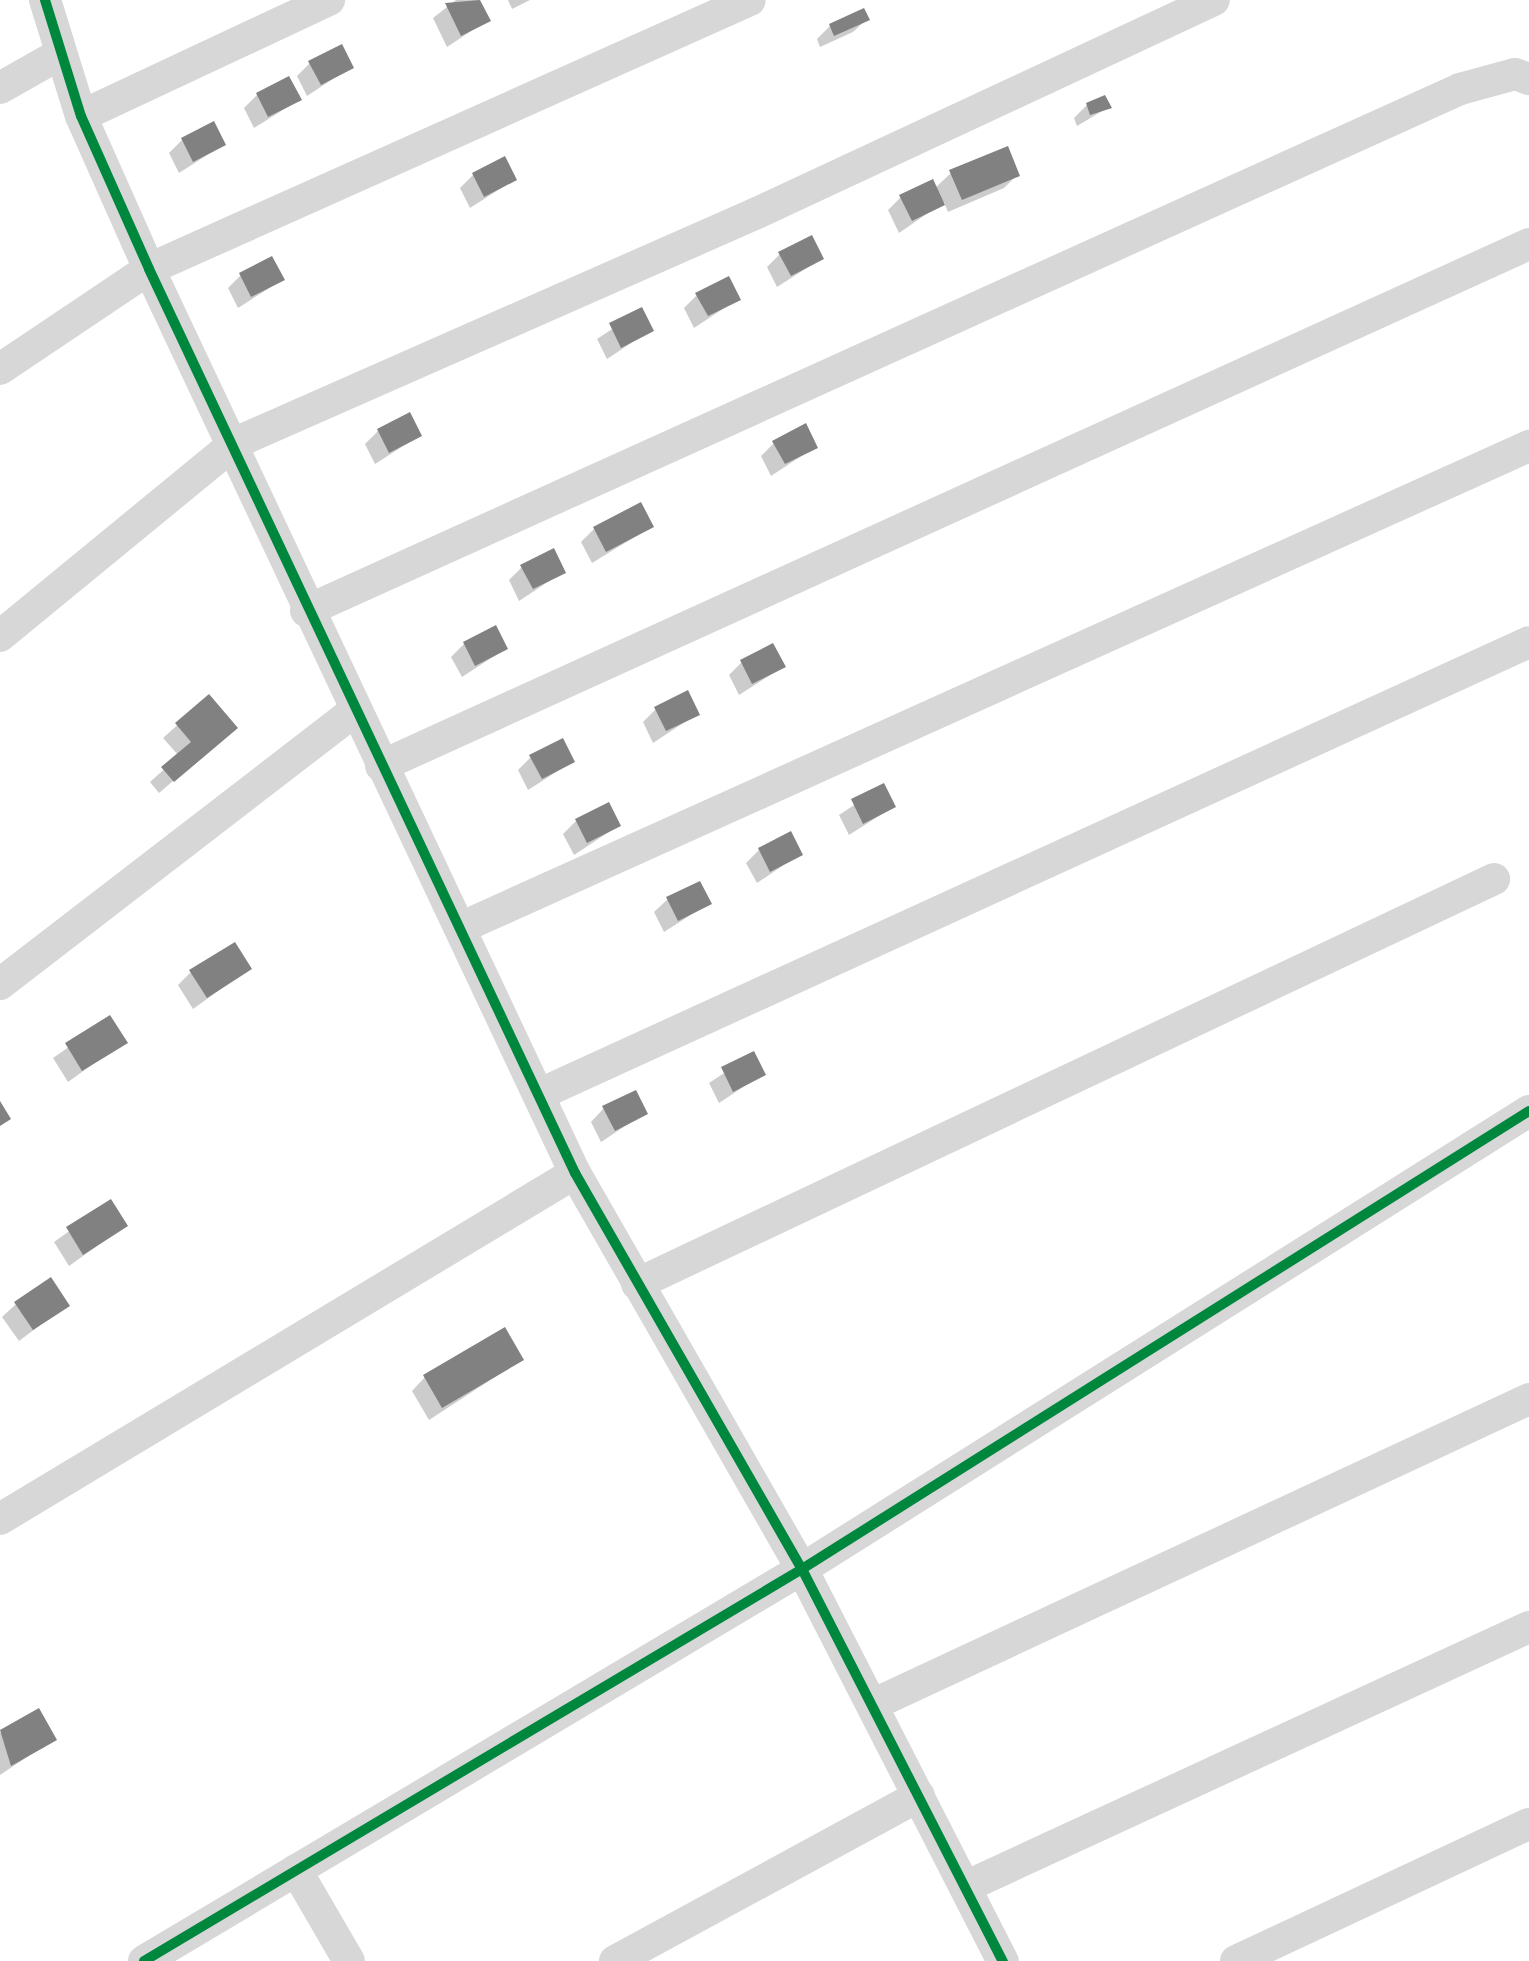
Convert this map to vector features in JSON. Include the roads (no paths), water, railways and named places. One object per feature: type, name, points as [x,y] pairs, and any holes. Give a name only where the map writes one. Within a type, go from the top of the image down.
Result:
[{"type":"street","points":[[45,0],[80,116],[234,443],[306,611],[575,1173],[802,1570],[1004,1961]]},
{"type":"street","points":[[80,116],[329,0]]},
{"type":"street","points":[[0,368],[150,269],[750,0]]},
{"type":"street","points":[[0,636],[234,443],[758,213],[1214,0]]},
{"type":"street","points":[[0,88],[60,54]]},
{"type":"street","points":[[306,611],[1460,89],[1515,74],[1529,78]]},
{"type":"street","points":[[381,766],[1529,244]]},
{"type":"street","points":[[460,928],[1529,446]]},
{"type":"street","points":[[540,1094],[1529,642]]},
{"type":"street","points":[[0,984],[354,711]]},
{"type":"street","points":[[637,1284],[1494,879]]},
{"type":"street","points":[[144,1961],[802,1570],[1529,1111]]},
{"type":"street","points":[[0,1519],[575,1173]]},
{"type":"street","points":[[872,1705],[1529,1399]]},
{"type":"street","points":[[965,1886],[1529,1627]]},
{"type":"street","points":[[615,1961],[919,1796]]},
{"type":"street","points":[[1236,1961],[1529,1824]]},
{"type":"street","points":[[296,1870],[349,1961]]}]
